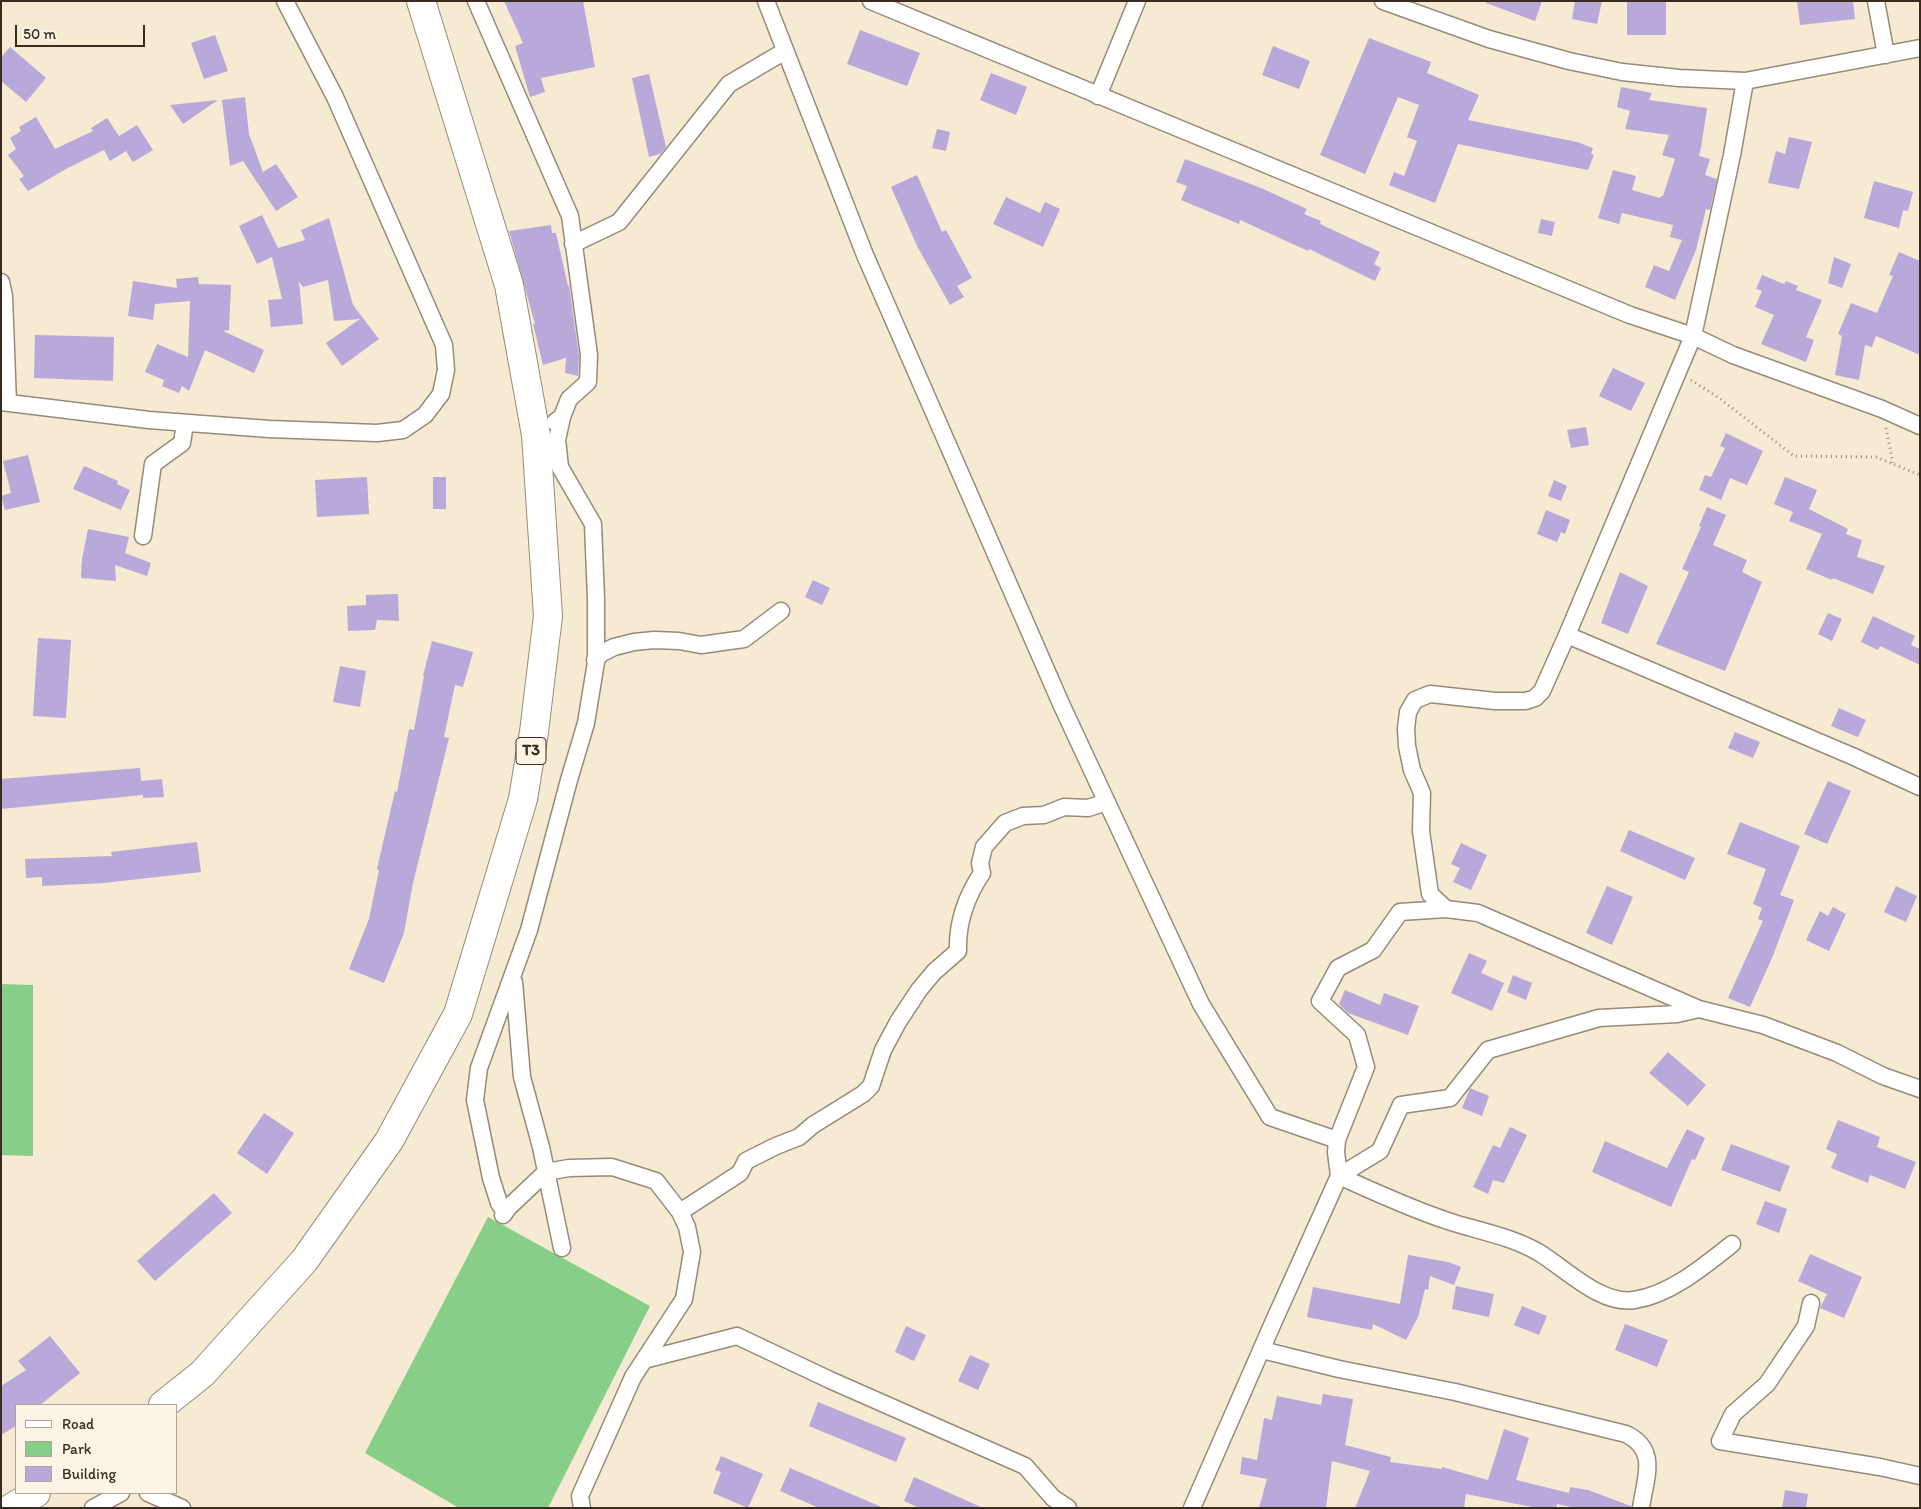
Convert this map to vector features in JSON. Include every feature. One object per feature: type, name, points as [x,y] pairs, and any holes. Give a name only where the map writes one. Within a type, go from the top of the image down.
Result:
[{"type":"highway","name":"T3","points":[[164,1404],[202,1374],[304,1261],[389,1141],[458,1014],[523,800],[534,732],[548,616],[536,435],[509,285],[421,1]]},
{"type":"highway","points":[[11,1508],[34,1494]]},
{"type":"street","points":[[1,282],[4,296],[5,403],[185,423],[342,433],[377,433],[403,430],[425,415],[440,394],[446,370],[444,346],[336,96],[285,1]]},
{"type":"street","points":[[476,1],[570,216],[589,355],[588,382],[569,399],[562,417],[557,440],[560,467],[593,524],[596,599],[595,660],[586,723],[529,930],[479,1068],[475,1100],[491,1178],[498,1203],[504,1213],[546,1172],[569,1168],[612,1167],[656,1181],[680,1212],[687,1227],[692,1252],[684,1299],[633,1377],[579,1504]]},
{"type":"street","points":[[766,1],[865,255],[1058,697],[1202,1004],[1270,1117],[1337,1140]]},
{"type":"street","points":[[871,1],[1630,315],[1692,336],[1733,354],[1882,409],[1920,426]]},
{"type":"street","points":[[1098,96],[1137,1]]},
{"type":"street","points":[[1383,1],[1489,39],[1569,61],[1622,72],[1679,78],[1745,81],[1920,48]]},
{"type":"street","points":[[1876,1],[1886,55]]},
{"type":"street","points":[[573,244],[619,222],[729,84],[785,51]]},
{"type":"street","points":[[1446,909],[1430,894],[1421,831],[1422,793],[1412,770],[1407,746],[1408,712],[1415,700],[1430,694],[1495,701],[1526,701],[1535,698],[1542,691],[1568,636],[1619,509],[1679,372],[1692,336],[1730,164],[1745,81]]},
{"type":"street","points":[[536,435],[562,417]]},
{"type":"street","points":[[143,536],[153,464],[182,443],[185,423]]},
{"type":"street","points":[[595,660],[602,653],[614,647],[634,642],[662,640],[701,645],[744,639],[781,611]]},
{"type":"street","points":[[1568,636],[1843,752],[1920,787]]},
{"type":"street","points":[[680,1212],[740,1173],[746,1161],[798,1137],[872,1086],[883,1050],[898,1022],[934,972],[958,950],[959,925],[966,902],[982,873],[980,863],[984,846],[1005,823],[1022,816],[1044,815],[1064,807],[1088,808],[1107,802]]},
{"type":"street","points":[[1192,1508],[1339,1176],[1336,1152],[1337,1140],[1366,1067],[1357,1035],[1320,1002],[1338,968],[1373,950],[1400,912],[1446,909],[1478,912],[1698,1009],[1763,1025],[1837,1053],[1883,1076],[1920,1089]]},
{"type":"street","points":[[513,977],[522,1077],[546,1172],[562,1248]]},
{"type":"street","points":[[1339,1176],[1380,1151],[1401,1105],[1450,1098],[1488,1050],[1599,1018],[1677,1014],[1698,1009]]},
{"type":"street","points":[[1339,1176],[1448,1220],[1522,1244],[1539,1253],[1598,1293],[1616,1300],[1633,1301],[1662,1291],[1693,1275],[1732,1244]]},
{"type":"street","points":[[1811,1302],[1806,1326],[1767,1384],[1733,1414],[1720,1441],[1880,1467],[1920,1476]]},
{"type":"street","points":[[644,1360],[736,1336],[830,1380],[1025,1466],[1053,1498],[1068,1508]]},
{"type":"street","points":[[1262,1350],[1339,1369],[1455,1392],[1626,1434],[1643,1446],[1647,1456],[1641,1508]]},
{"type":"street","points":[[93,1508],[119,1494]]},
{"type":"street","points":[[150,1494],[182,1508]]},
{"type":"path","points":[[1679,372],[1719,398],[1794,456],[1876,457],[1920,476]]},
{"type":"path","points":[[1882,409],[1893,464]]},
{"type":"green space","points":[[1,984],[33,985],[33,1156],[1,1155]]},
{"type":"green space","points":[[488,1217],[650,1306],[548,1508],[459,1508],[365,1453]]},
{"type":"building","points":[[504,1],[583,1],[595,67],[541,78],[545,92],[530,97],[515,46],[523,43]]},
{"type":"building","points":[[1487,1],[1542,1],[1535,21],[1486,3]]},
{"type":"building","points":[[1575,1],[1602,1],[1597,24],[1572,19]]},
{"type":"building","points":[[1627,1],[1666,1],[1666,35],[1627,35]]},
{"type":"building","points":[[1797,1],[1853,1],[1855,19],[1800,25]]},
{"type":"building","points":[[860,30],[920,53],[907,86],[847,64]]},
{"type":"building","points":[[215,35],[228,71],[204,79],[191,43]]},
{"type":"building","points":[[1369,38],[1431,62],[1427,73],[1479,95],[1468,120],[1577,142],[1593,148],[1591,154],[1594,155],[1588,170],[1458,144],[1435,203],[1389,185],[1394,172],[1404,176],[1417,141],[1407,137],[1419,105],[1398,97],[1365,174],[1320,155]]},
{"type":"building","points":[[1273,46],[1310,61],[1299,89],[1262,75]]},
{"type":"building","points":[[10,47],[46,78],[26,102],[1,81],[1,57]]},
{"type":"building","points":[[991,73],[1027,87],[1016,115],[980,100]]},
{"type":"building","points":[[649,74],[666,147],[660,154],[649,157],[632,78]]},
{"type":"building","points":[[1621,87],[1652,93],[1649,100],[1707,108],[1699,156],[1710,159],[1705,175],[1717,179],[1710,210],[1706,209],[1696,250],[1675,300],[1645,287],[1654,265],[1669,271],[1682,240],[1670,237],[1673,225],[1622,213],[1619,224],[1598,218],[1613,170],[1636,176],[1632,190],[1660,198],[1663,196],[1675,159],[1662,155],[1669,135],[1625,129],[1630,111],[1617,107]]},
{"type":"building","points":[[245,97],[249,134],[263,172],[276,164],[298,197],[276,211],[243,161],[230,166],[222,100]]},
{"type":"building","points":[[218,100],[183,124],[170,105]]},
{"type":"building","points":[[36,117],[55,149],[93,131],[91,128],[107,118],[119,136],[137,125],[153,150],[133,162],[126,151],[110,161],[104,150],[28,191],[19,179],[24,176],[8,155],[16,149],[10,138],[21,131],[19,127]]},
{"type":"building","points":[[937,129],[950,132],[946,151],[932,148]]},
{"type":"building","points":[[1789,137],[1812,142],[1799,189],[1768,183],[1776,151],[1785,154]]},
{"type":"building","points":[[1185,159],[1261,188],[1307,209],[1304,214],[1321,221],[1320,224],[1380,252],[1374,264],[1381,268],[1375,281],[1309,249],[1308,251],[1240,220],[1239,224],[1181,200],[1187,186],[1176,182]]},
{"type":"building","points":[[917,175],[942,232],[946,230],[972,278],[957,286],[964,297],[950,305],[917,246],[891,187]]},
{"type":"building","points":[[1874,181],[1913,192],[1908,211],[1903,210],[1899,228],[1864,218]]},
{"type":"building","points":[[1006,197],[1040,213],[1045,202],[1060,209],[1043,247],[993,224]]},
{"type":"building","points":[[262,215],[278,248],[305,240],[301,230],[329,218],[353,305],[379,339],[342,366],[326,343],[360,319],[334,321],[328,280],[303,287],[299,282],[303,324],[271,327],[268,300],[282,299],[272,257],[257,264],[239,226]]},
{"type":"building","points":[[1541,219],[1555,222],[1552,236],[1538,233]]},
{"type":"building","points":[[551,225],[552,233],[556,233],[569,285],[579,356],[578,376],[565,373],[566,358],[543,365],[533,324],[535,324],[509,231]]},
{"type":"building","points":[[1899,252],[1920,261],[1920,355],[1876,336],[1872,347],[1865,345],[1859,380],[1835,375],[1842,336],[1838,334],[1851,303],[1877,313],[1893,276],[1889,275]]},
{"type":"building","points":[[1834,257],[1851,264],[1842,288],[1828,283]]},
{"type":"building","points":[[1762,275],[1784,284],[1786,281],[1798,286],[1796,290],[1822,300],[1806,337],[1814,340],[1806,362],[1761,344],[1774,315],[1755,307],[1762,291],[1756,289]]},
{"type":"building","points":[[198,277],[199,284],[231,285],[229,330],[223,331],[264,350],[254,373],[205,350],[189,391],[182,386],[179,393],[162,386],[164,380],[145,372],[157,344],[188,357],[190,301],[155,304],[153,320],[128,316],[133,281],[177,288],[176,279]]},
{"type":"building","points":[[35,335],[114,337],[113,381],[34,378]]},
{"type":"building","points":[[1613,368],[1645,383],[1631,411],[1599,396]]},
{"type":"building","points":[[1586,427],[1589,445],[1571,448],[1567,430]]},
{"type":"building","points":[[1726,433],[1763,451],[1747,485],[1730,478],[1721,500],[1699,490],[1705,475],[1711,477],[1725,448],[1720,446]]},
{"type":"building","points":[[28,455],[40,502],[5,510],[1,496],[11,493],[3,461]]},
{"type":"building","points":[[84,466],[118,481],[117,484],[130,490],[121,510],[73,489]]},
{"type":"building","points":[[367,477],[369,514],[317,517],[315,480]]},
{"type":"building","points":[[433,477],[446,477],[446,509],[433,509]]},
{"type":"building","points":[[1785,477],[1817,490],[1809,509],[1848,529],[1846,534],[1862,540],[1857,557],[1885,566],[1873,594],[1806,569],[1822,534],[1789,521],[1793,512],[1774,504]]},
{"type":"building","points":[[1554,480],[1567,486],[1561,501],[1548,496]]},
{"type":"building","points":[[1707,507],[1726,515],[1713,545],[1747,560],[1742,572],[1762,582],[1725,671],[1656,644],[1689,572],[1682,569],[1701,527],[1699,526]]},
{"type":"building","points":[[1546,510],[1570,520],[1565,534],[1561,532],[1557,542],[1537,534]]},
{"type":"building","points":[[88,529],[129,537],[125,553],[151,563],[147,576],[115,565],[116,581],[81,578],[82,559]]},
{"type":"building","points":[[1620,572],[1648,586],[1628,634],[1601,623]]},
{"type":"building","points":[[813,580],[830,588],[822,605],[805,597]]},
{"type":"building","points":[[398,594],[399,621],[377,620],[375,630],[348,631],[347,606],[366,605],[366,595]]},
{"type":"building","points":[[1828,613],[1842,619],[1832,641],[1818,634]]},
{"type":"building","points":[[1873,616],[1915,636],[1911,645],[1920,649],[1920,665],[1880,646],[1878,650],[1861,642]]},
{"type":"building","points":[[38,638],[71,640],[66,718],[33,716]]},
{"type":"building","points":[[432,641],[473,652],[463,687],[455,685],[444,737],[449,738],[413,883],[404,933],[384,983],[349,969],[369,919],[379,870],[377,869],[395,791],[397,792],[409,729],[414,730],[423,676]]},
{"type":"building","points":[[340,666],[366,671],[360,707],[333,702]]},
{"type":"building","points":[[1839,708],[1866,720],[1858,737],[1831,726]]},
{"type":"building","points":[[1735,732],[1760,742],[1753,758],[1728,748]]},
{"type":"building","points":[[140,768],[141,781],[162,779],[164,797],[143,798],[143,795],[1,809],[1,779]]},
{"type":"building","points":[[1828,781],[1851,791],[1827,844],[1804,834]]},
{"type":"building","points":[[1740,822],[1800,846],[1780,895],[1794,900],[1772,958],[1750,1007],[1728,998],[1763,921],[1758,919],[1762,908],[1753,904],[1766,869],[1727,854]]},
{"type":"building","points":[[1629,830],[1695,858],[1685,880],[1620,851]]},
{"type":"building","points":[[197,842],[201,872],[104,883],[42,886],[42,877],[26,878],[25,859],[112,856],[111,852]]},
{"type":"building","points":[[1461,843],[1487,855],[1471,890],[1453,882],[1460,868],[1451,864]]},
{"type":"building","points":[[1607,886],[1633,897],[1612,945],[1586,933]]},
{"type":"building","points":[[1896,886],[1917,896],[1906,922],[1884,912]]},
{"type":"building","points":[[1833,907],[1846,914],[1829,951],[1806,940],[1820,911],[1828,916]]},
{"type":"building","points":[[1469,953],[1487,961],[1481,973],[1504,983],[1492,1011],[1451,993]]},
{"type":"building","points":[[1513,975],[1532,983],[1526,1000],[1507,992]]},
{"type":"building","points":[[1345,990],[1380,1005],[1384,993],[1419,1006],[1408,1035],[1348,1013],[1339,1004]]},
{"type":"building","points":[[1668,1052],[1706,1085],[1688,1106],[1649,1073]]},
{"type":"building","points":[[1470,1088],[1489,1096],[1482,1116],[1462,1108]]},
{"type":"building","points":[[264,1113],[294,1133],[267,1174],[237,1153]]},
{"type":"building","points":[[1838,1120],[1880,1137],[1877,1147],[1916,1162],[1905,1189],[1870,1175],[1868,1183],[1831,1168],[1837,1154],[1826,1149]]},
{"type":"building","points":[[1510,1127],[1527,1135],[1504,1183],[1493,1180],[1488,1194],[1473,1187],[1493,1145],[1500,1148]]},
{"type":"building","points":[[1687,1129],[1705,1138],[1695,1160],[1692,1159],[1671,1207],[1592,1172],[1605,1141],[1667,1168]]},
{"type":"building","points":[[1731,1144],[1790,1166],[1780,1192],[1721,1170]]},
{"type":"building","points":[[214,1193],[232,1213],[155,1281],[137,1261]]},
{"type":"building","points":[[1765,1201],[1787,1209],[1779,1233],[1756,1224]]},
{"type":"building","points":[[1810,1254],[1862,1277],[1844,1318],[1820,1308],[1827,1294],[1798,1281]]},
{"type":"building","points":[[1408,1255],[1448,1262],[1461,1267],[1454,1285],[1430,1276],[1428,1290],[1425,1289],[1418,1317],[1406,1340],[1373,1324],[1372,1330],[1307,1317],[1313,1287],[1400,1304]]},
{"type":"building","points":[[1456,1286],[1494,1294],[1489,1317],[1452,1309]]},
{"type":"building","points":[[1522,1306],[1547,1316],[1539,1335],[1514,1325]]},
{"type":"building","points":[[1625,1324],[1668,1340],[1657,1367],[1615,1350]]},
{"type":"building","points":[[906,1326],[926,1335],[914,1361],[895,1352]]},
{"type":"building","points":[[50,1336],[80,1373],[41,1404],[15,1404],[15,1427],[1,1435],[1,1386],[26,1370],[18,1361]]},
{"type":"building","points":[[970,1355],[990,1364],[978,1390],[958,1381]]},
{"type":"building","points":[[1323,1394],[1353,1399],[1345,1445],[1391,1457],[1390,1462],[1442,1469],[1442,1467],[1488,1480],[1504,1429],[1529,1438],[1516,1480],[1569,1493],[1570,1487],[1588,1490],[1631,1506],[1631,1508],[1576,1508],[1557,1504],[1556,1508],[1537,1508],[1466,1494],[1464,1508],[1355,1508],[1370,1471],[1332,1461],[1326,1508],[1259,1508],[1267,1479],[1240,1474],[1242,1457],[1257,1460],[1264,1418],[1272,1420],[1277,1396],[1321,1405]]},
{"type":"building","points":[[818,1402],[906,1438],[896,1462],[809,1426]]},
{"type":"building","points":[[721,1456],[763,1474],[748,1508],[713,1493],[721,1472],[715,1470]]},
{"type":"building","points":[[790,1468],[884,1508],[819,1508],[780,1491]]},
{"type":"building","points":[[914,1477],[983,1508],[919,1508],[904,1501]]},
{"type":"building","points":[[1785,1490],[1808,1494],[1806,1508],[1782,1508]]}]
